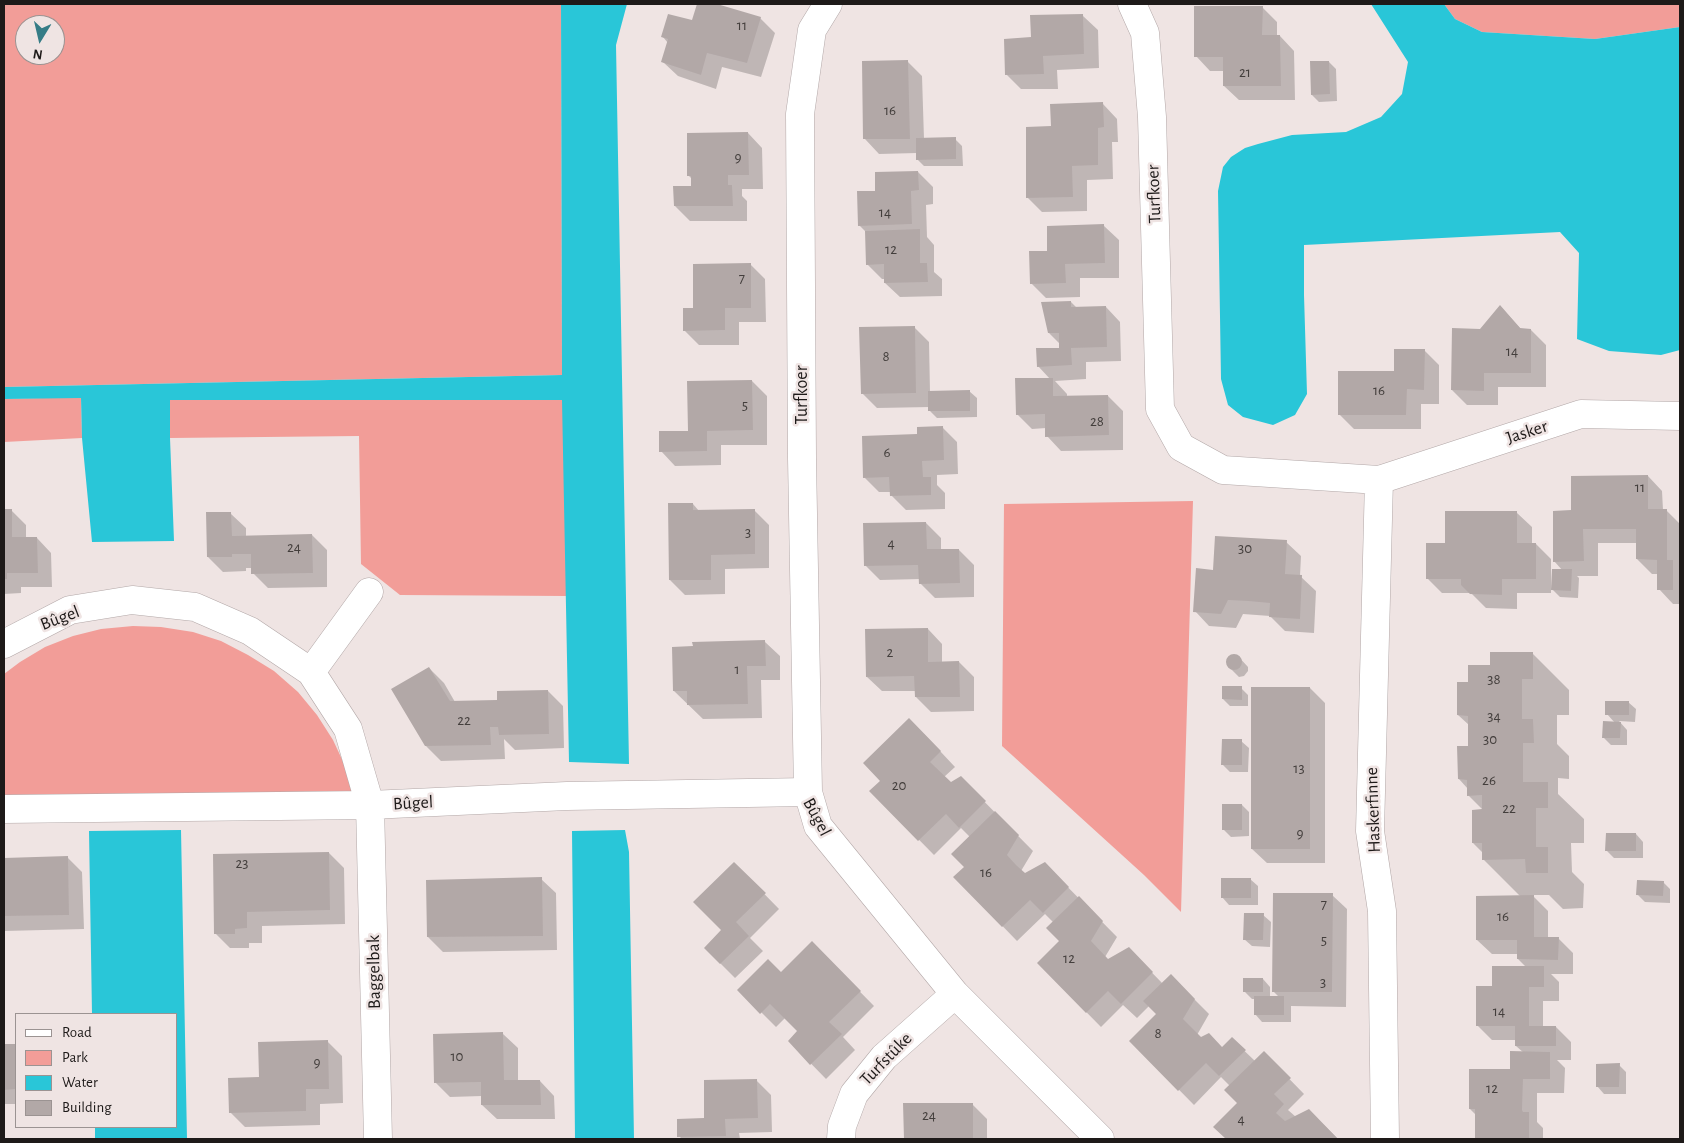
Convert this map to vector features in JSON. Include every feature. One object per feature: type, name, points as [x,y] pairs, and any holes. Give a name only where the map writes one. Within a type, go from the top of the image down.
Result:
[{"type":"street","name":"Turfkoer","points":[[808,792],[802,448],[800,114],[812,30],[828,4]]},
{"type":"street","name":"Turfkoer","points":[[1132,4],[1145,33],[1152,117],[1160,409],[1181,447],[1223,470],[1379,480]]},
{"type":"street","name":"Jasker","points":[[1379,480],[1581,414],[1680,416]]},
{"type":"street","name":"Haskerfinne","points":[[1379,480],[1370,831],[1382,911],[1385,1139]]},
{"type":"street","points":[[311,672],[369,592]]},
{"type":"street","name":"Bûgel","points":[[4,644],[70,610],[132,600],[195,607],[250,631],[311,672],[348,729],[370,805]]},
{"type":"street","name":"Bûgel","points":[[4,810],[370,805],[567,796],[808,792],[818,826],[956,994],[1100,1139]]},
{"type":"street","name":"Baggelbak","points":[[370,805],[378,1139]]},
{"type":"street","name":"Turfstûke","points":[[841,1139],[842,1126],[854,1094],[884,1057],[956,994]]},
{"type":"green space","points":[[4,4],[561,4],[562,375],[4,387]]},
{"type":"green space","points":[[1444,4],[1680,4],[1680,27],[1595,39],[1482,32],[1455,19]]},
{"type":"green space","points":[[81,397],[82,438],[4,442],[4,399]]},
{"type":"green space","points":[[169,400],[563,400],[567,596],[400,595],[361,564],[359,436],[170,438]]},
{"type":"green space","points":[[1193,501],[1181,912],[1144,875],[1002,746],[1004,504]]},
{"type":"green space","points":[[133,626],[161,627],[193,632],[221,641],[274,671],[298,692],[317,715],[333,740],[346,768],[355,797],[4,806],[4,674],[45,647],[73,636],[101,629]]},
{"type":"water","points":[[561,4],[627,4],[616,45],[629,764],[569,762],[562,400],[170,400],[174,541],[92,542],[82,438],[81,398],[4,399],[4,387],[562,375]]},
{"type":"water","points":[[1371,4],[1444,4],[1455,19],[1482,32],[1595,39],[1680,27],[1680,350],[1661,355],[1609,351],[1577,339],[1579,253],[1560,232],[1304,245],[1307,394],[1295,415],[1273,425],[1243,417],[1228,405],[1221,379],[1218,191],[1223,167],[1231,157],[1245,148],[1258,144],[1292,135],[1346,132],[1381,117],[1402,94],[1408,62]]},
{"type":"water","points":[[181,830],[187,1139],[95,1139],[95,1128],[178,1128],[178,1013],[92,1013],[89,831]]},
{"type":"water","points":[[625,830],[629,852],[634,1139],[575,1139],[572,831]]},
{"type":"building","points":[[697,4],[717,4],[761,17],[747,63],[707,53],[701,75],[661,62],[668,39],[661,37],[668,14],[692,20]]},
{"type":"building","points":[[1194,6],[1263,6],[1262,35],[1280,35],[1281,86],[1223,86],[1223,57],[1194,57]]},
{"type":"building","points":[[1083,14],[1084,54],[1043,56],[1044,74],[1005,75],[1004,39],[1031,37],[1030,15]]},
{"type":"building","points":[[908,60],[910,139],[863,139],[862,61]]},
{"type":"building","points":[[1310,61],[1329,61],[1330,94],[1311,95]]},
{"type":"building","points":[[1103,102],[1104,127],[1098,128],[1098,165],[1072,166],[1073,197],[1026,198],[1026,127],[1051,126],[1050,104]]},
{"type":"building","points":[[748,132],[749,175],[728,175],[728,185],[732,185],[733,206],[674,206],[673,186],[691,186],[691,176],[687,176],[687,133]]},
{"type":"building","points":[[956,137],[956,159],[916,160],[916,138]]},
{"type":"building","points":[[918,171],[919,190],[911,191],[912,224],[858,226],[857,191],[875,191],[875,172]]},
{"type":"building","points":[[1104,224],[1105,263],[1065,264],[1066,283],[1030,284],[1029,251],[1047,251],[1047,226]]},
{"type":"building","points":[[920,229],[920,263],[927,263],[928,282],[884,283],[884,264],[866,265],[865,231]]},
{"type":"building","points":[[751,263],[751,308],[725,308],[725,330],[683,331],[683,308],[693,308],[693,264]]},
{"type":"building","points":[[1071,301],[1071,307],[1106,306],[1107,347],[1071,348],[1072,365],[1037,367],[1036,348],[1059,348],[1059,333],[1048,333],[1041,302]]},
{"type":"building","points":[[1500,305],[1520,328],[1531,329],[1531,373],[1484,373],[1484,391],[1451,390],[1452,328],[1480,329]]},
{"type":"building","points":[[915,326],[916,393],[861,394],[859,327]]},
{"type":"building","points":[[1394,349],[1425,349],[1424,390],[1407,389],[1406,415],[1338,415],[1338,371],[1394,371]]},
{"type":"building","points":[[1015,378],[1053,378],[1053,396],[1108,395],[1109,435],[1045,437],[1045,414],[1016,415]]},
{"type":"building","points":[[752,380],[753,430],[707,431],[707,451],[659,452],[659,431],[688,431],[687,381]]},
{"type":"building","points":[[970,390],[970,411],[928,411],[928,391]]},
{"type":"building","points":[[943,426],[944,460],[922,461],[923,477],[931,477],[931,495],[890,496],[889,477],[863,478],[862,436],[917,434],[917,427]]},
{"type":"building","points":[[1648,475],[1648,509],[1667,509],[1667,560],[1673,560],[1673,590],[1657,590],[1657,560],[1636,559],[1636,529],[1583,529],[1584,561],[1553,562],[1553,511],[1571,510],[1571,476]]},
{"type":"building","points":[[668,503],[693,503],[693,510],[755,509],[755,554],[711,555],[711,580],[669,580]]},
{"type":"building","points":[[4,509],[12,509],[12,537],[37,537],[38,573],[7,573],[7,579],[4,579]]},
{"type":"building","points":[[1445,511],[1517,511],[1517,543],[1536,543],[1536,579],[1502,579],[1502,595],[1470,594],[1461,585],[1461,579],[1426,579],[1426,543],[1445,543]]},
{"type":"building","points":[[206,512],[231,512],[232,536],[312,534],[313,573],[251,574],[251,554],[232,554],[232,557],[207,557]]},
{"type":"building","points":[[926,522],[927,549],[959,549],[960,583],[919,584],[918,565],[864,566],[863,523]]},
{"type":"building","points":[[1215,536],[1287,540],[1285,574],[1302,575],[1300,619],[1269,617],[1270,603],[1248,601],[1228,600],[1221,614],[1193,612],[1196,568],[1213,570]]},
{"type":"building","points":[[1552,569],[1572,569],[1571,591],[1551,590]]},
{"type":"building","points":[[928,628],[928,662],[959,661],[960,697],[915,697],[914,676],[866,677],[865,629]]},
{"type":"building","points":[[765,640],[766,666],[747,666],[748,704],[687,705],[687,691],[673,691],[672,647],[693,646],[692,642]]},
{"type":"building","points":[[1490,652],[1533,652],[1533,679],[1522,679],[1522,719],[1533,719],[1534,743],[1523,743],[1523,782],[1548,782],[1548,808],[1536,808],[1536,847],[1548,847],[1548,873],[1526,873],[1525,859],[1482,860],[1482,843],[1472,843],[1472,810],[1482,809],[1482,795],[1467,796],[1467,780],[1458,779],[1457,746],[1468,746],[1468,716],[1457,715],[1457,682],[1468,682],[1468,665],[1490,665]]},
{"type":"building","points":[[1234,654],[1240,656],[1242,662],[1240,668],[1234,670],[1228,668],[1226,662],[1228,656]]},
{"type":"building","points":[[429,667],[450,701],[497,700],[497,691],[548,690],[549,734],[499,735],[498,727],[490,727],[491,745],[425,746],[391,689]]},
{"type":"building","points":[[1222,686],[1242,686],[1242,700],[1222,699]]},
{"type":"building","points":[[1251,687],[1310,687],[1310,849],[1251,849]]},
{"type":"building","points":[[1605,701],[1629,701],[1629,715],[1605,715]]},
{"type":"building","points":[[909,718],[941,751],[930,762],[951,782],[961,776],[986,801],[959,828],[946,814],[918,841],[869,791],[880,781],[863,763]]},
{"type":"building","points":[[1603,721],[1621,722],[1620,738],[1602,738]]},
{"type":"building","points":[[1222,739],[1242,739],[1242,765],[1221,765]]},
{"type":"building","points":[[1222,804],[1242,804],[1242,830],[1222,830]]},
{"type":"building","points":[[995,811],[1019,835],[1007,855],[1016,865],[1025,873],[1045,862],[1069,887],[1043,913],[1030,900],[1002,927],[953,877],[964,867],[951,854]]},
{"type":"building","points":[[1606,833],[1636,833],[1636,851],[1605,851]]},
{"type":"building","points":[[329,852],[330,910],[247,912],[247,928],[235,929],[235,934],[214,934],[213,854]]},
{"type":"building","points":[[68,856],[69,915],[4,916],[4,858]]},
{"type":"building","points":[[734,862],[766,893],[736,922],[749,936],[720,964],[704,948],[721,930],[693,902]]},
{"type":"building","points":[[542,877],[543,936],[427,937],[426,880]]},
{"type":"building","points":[[1221,878],[1251,878],[1251,898],[1221,898]]},
{"type":"building","points":[[1637,880],[1664,881],[1663,896],[1636,895]]},
{"type":"building","points":[[1273,893],[1333,893],[1332,992],[1272,992]]},
{"type":"building","points":[[1534,895],[1534,937],[1559,937],[1558,960],[1517,959],[1517,940],[1476,940],[1476,896]]},
{"type":"building","points":[[1079,896],[1103,921],[1091,941],[1108,959],[1129,947],[1153,972],[1121,1004],[1108,991],[1086,1013],[1037,963],[1059,941],[1046,928]]},
{"type":"building","points":[[1244,913],[1264,913],[1263,940],[1243,940]]},
{"type":"building","points":[[812,941],[861,991],[829,1022],[842,1034],[810,1065],[788,1041],[797,1031],[770,1004],[760,1014],[737,990],[768,959],[781,972]]},
{"type":"building","points":[[1492,966],[1544,966],[1544,987],[1529,987],[1529,1026],[1556,1026],[1556,1046],[1515,1046],[1515,1026],[1476,1026],[1476,986],[1492,986]]},
{"type":"building","points":[[1171,974],[1195,999],[1183,1019],[1201,1037],[1209,1033],[1222,1047],[1232,1037],[1246,1050],[1219,1076],[1206,1063],[1178,1091],[1129,1041],[1156,1014],[1143,1001]]},
{"type":"building","points":[[1243,978],[1263,978],[1263,992],[1243,992]]},
{"type":"building","points":[[1254,996],[1284,996],[1284,1015],[1254,1015]]},
{"type":"building","points":[[503,1032],[504,1080],[540,1080],[541,1105],[481,1105],[481,1082],[434,1083],[433,1034]]},
{"type":"building","points":[[328,1040],[329,1089],[306,1089],[306,1111],[229,1113],[228,1078],[259,1077],[258,1042]]},
{"type":"building","points":[[4,1044],[15,1044],[15,1089],[4,1090]]},
{"type":"building","points":[[1264,1051],[1291,1078],[1274,1094],[1284,1104],[1276,1113],[1285,1121],[1309,1109],[1337,1138],[1226,1139],[1213,1127],[1237,1103],[1224,1090]]},
{"type":"building","points":[[1510,1051],[1550,1052],[1550,1079],[1523,1079],[1522,1110],[1523,1112],[1529,1112],[1529,1139],[1475,1139],[1475,1109],[1469,1109],[1469,1069],[1510,1069]]},
{"type":"building","points":[[1620,1063],[1619,1087],[1596,1087],[1596,1064]]},
{"type":"building","points":[[757,1079],[758,1118],[725,1119],[726,1136],[677,1137],[677,1119],[704,1118],[704,1080]]},
{"type":"building","points":[[903,1103],[973,1103],[973,1139],[904,1139]]}]
